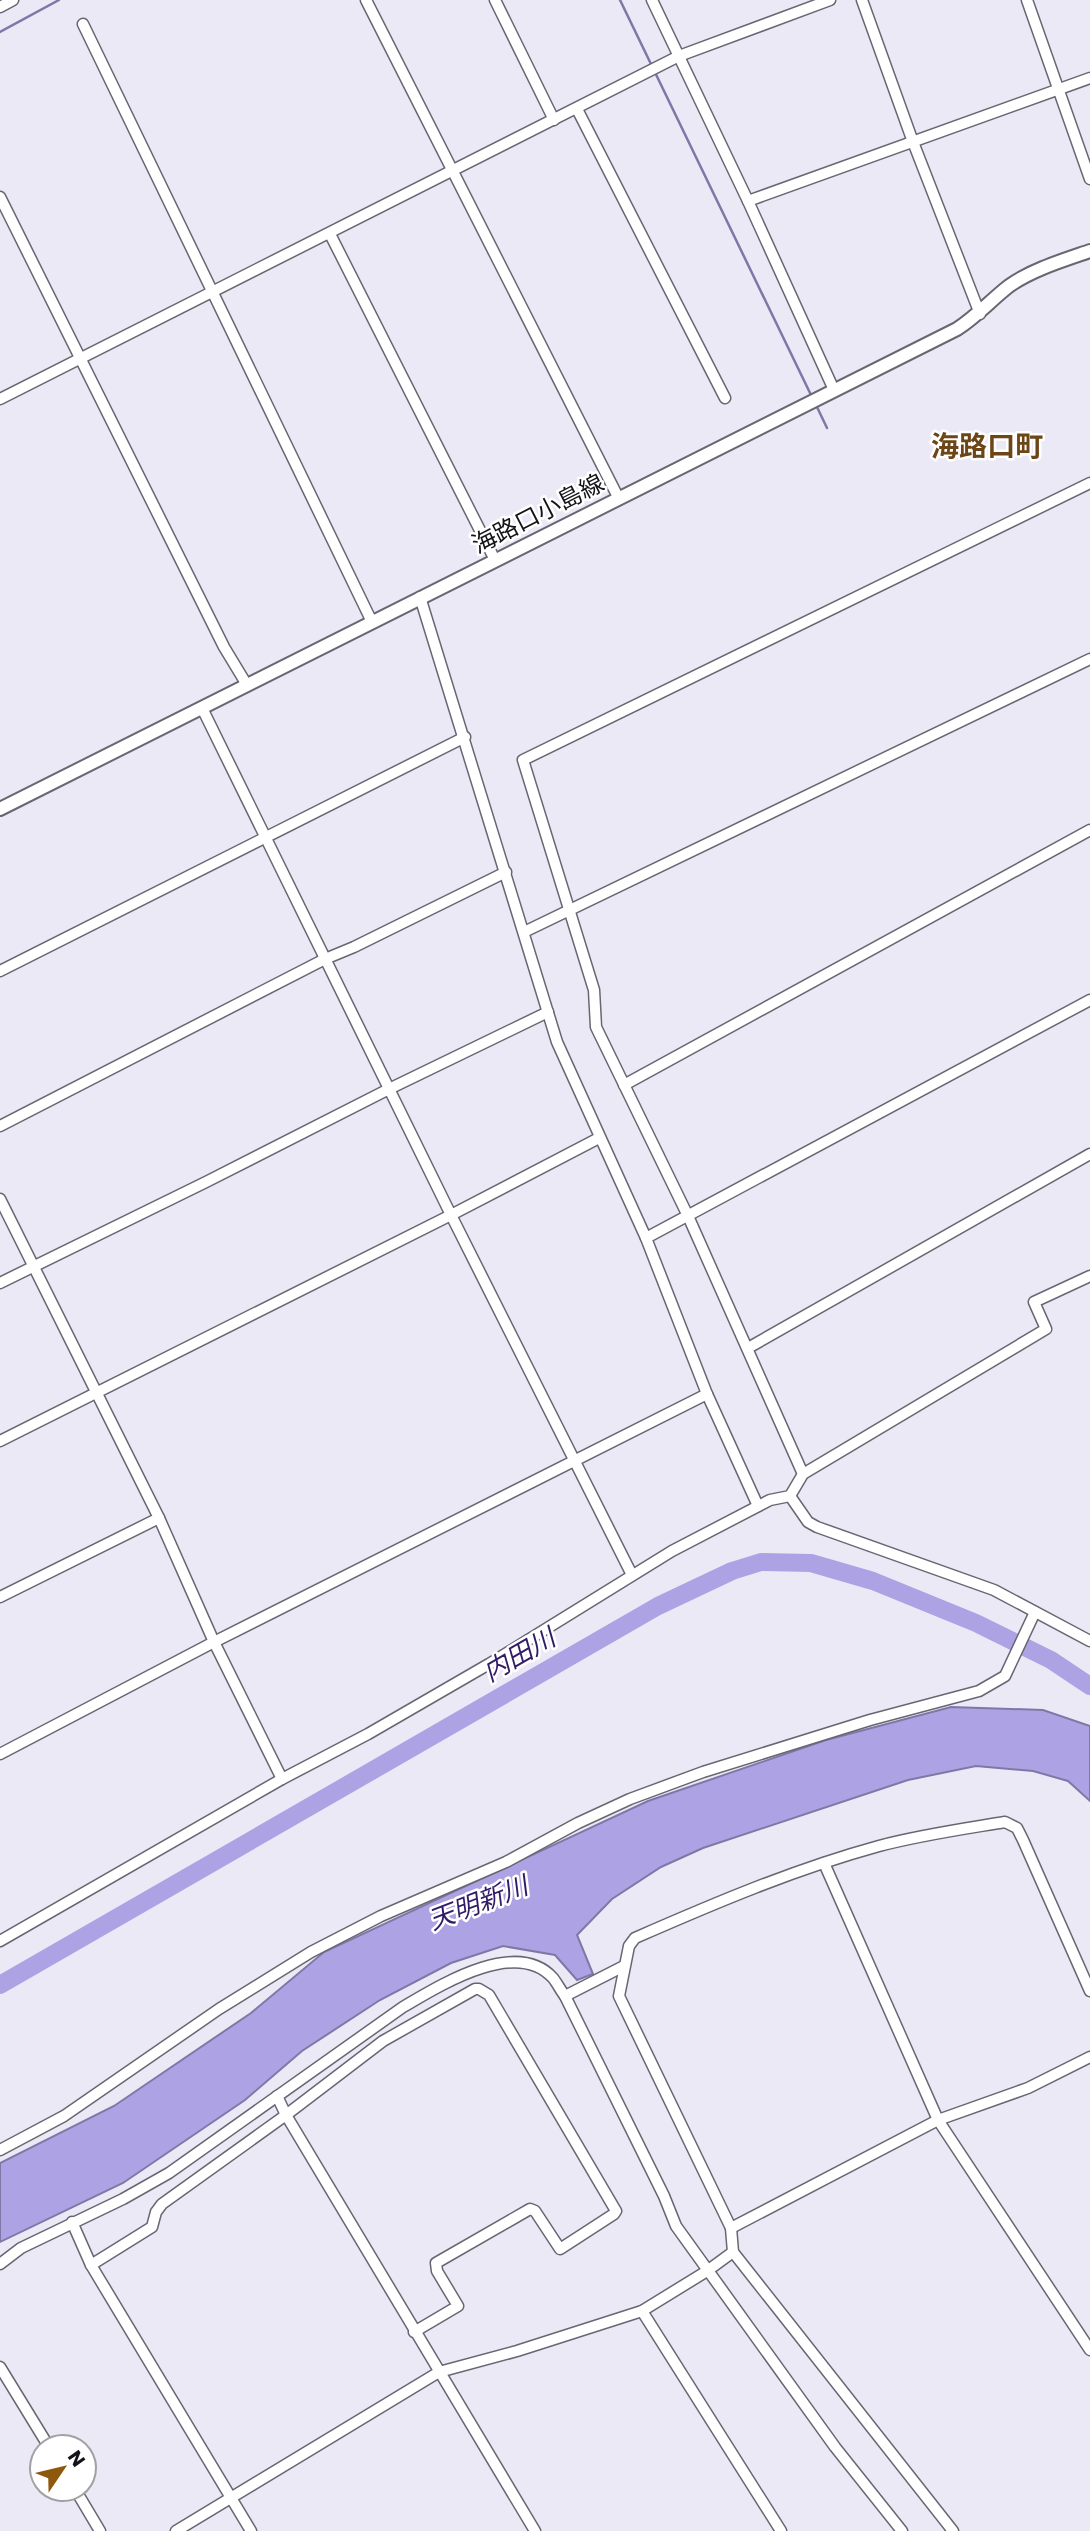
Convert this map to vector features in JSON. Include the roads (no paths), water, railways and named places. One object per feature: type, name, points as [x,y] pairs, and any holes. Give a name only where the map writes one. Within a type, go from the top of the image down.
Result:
[{"type":"main road","name":"海路口小島線","points":[[0,809],[947,334],[980,314],[1010,286],[1090,251]]},
{"type":"street","points":[[0,7],[13,0]]},
{"type":"street","points":[[366,0],[618,497]]},
{"type":"street","points":[[495,0],[554,120]]},
{"type":"street","points":[[652,0],[834,390]]},
{"type":"street","points":[[0,400],[679,56],[830,0]]},
{"type":"street","points":[[862,0],[913,142],[980,314]]},
{"type":"street","points":[[1027,0],[1090,179]]},
{"type":"street","points":[[83,24],[372,622]]},
{"type":"street","points":[[748,201],[1090,78]]},
{"type":"street","points":[[577,109],[725,398]]},
{"type":"street","points":[[0,197],[224,647],[247,685]]},
{"type":"street","points":[[330,233],[495,561]]},
{"type":"street","points":[[803,1474],[688,1216],[596,1027],[593,990],[523,760],[1090,483]]},
{"type":"street","points":[[420,597],[558,1042],[646,1238],[707,1394],[758,1506]]},
{"type":"street","points":[[524,932],[1090,659]]},
{"type":"street","points":[[201,708],[451,1216],[632,1575]]},
{"type":"street","points":[[0,971],[465,737]]},
{"type":"street","points":[[624,1085],[1090,830]]},
{"type":"street","points":[[0,1126],[325,959],[506,872]]},
{"type":"street","points":[[646,1238],[1090,1000]]},
{"type":"street","points":[[0,1283],[548,1012]]},
{"type":"street","points":[[0,1441],[451,1216],[599,1138]]},
{"type":"street","points":[[748,1348],[1090,1154]]},
{"type":"street","points":[[0,1199],[159,1518],[214,1642],[282,1779]]},
{"type":"street","points":[[0,1941],[489,1664],[672,1551],[770,1500],[790,1496],[803,1474],[1046,1329],[1034,1303],[1090,1276]]},
{"type":"street","points":[[0,1754],[214,1642],[707,1394]]},
{"type":"street","points":[[790,1496],[808,1522],[817,1527],[972,1581],[1090,1641]]},
{"type":"street","points":[[0,1597],[159,1518]]},
{"type":"street","points":[[0,2150],[64,2116],[242,1994],[311,1952],[381,1916],[506,1862],[630,1798],[844,1728],[979,1691],[1005,1676],[1035,1612]]},
{"type":"street","points":[[953,2531],[733,2252],[731,2228],[619,1996],[629,1946],[635,1938],[728,1898],[824,1863],[914,1838],[1005,1822],[1017,1828],[1090,1991]]},
{"type":"street","points":[[824,1863],[938,2120],[1090,2350]]},
{"type":"street","points":[[0,2264],[22,2248],[123,2199],[169,2173],[403,2007],[443,1983],[493,1965],[513,1962],[535,1966],[552,1977],[565,1996],[647,2161],[676,2226],[835,2447],[902,2531]]},
{"type":"street","points":[[565,1996],[624,1966]]},
{"type":"street","points":[[91,2265],[152,2227],[158,2207],[383,2041],[475,1989],[480,1989],[489,1995],[615,2207],[614,2214],[560,2249],[535,2211],[530,2209],[436,2263],[437,2272],[458,2306],[414,2332]]},
{"type":"street","points":[[731,2228],[938,2120],[1028,2088],[1090,2057]]},
{"type":"street","points":[[277,2096],[534,2531]]},
{"type":"street","points":[[72,2222],[91,2265],[251,2531]]},
{"type":"street","points":[[176,2531],[439,2372],[517,2351],[642,2311],[733,2252]]},
{"type":"street","points":[[642,2311],[781,2531]]},
{"type":"street","points":[[0,2367],[40,2433]]},
{"type":"street","points":[[83,2503],[100,2531]]},
{"type":"water","name":"天明新川","points":[[951,1707],[1043,1710],[1090,1726],[1090,1801],[1068,1781],[1033,1771],[976,1766],[908,1780],[703,1848],[661,1867],[612,1899],[577,1935],[593,1974],[577,1980],[555,1955],[503,1946],[451,1963],[380,2000],[302,2051],[245,2100],[123,2183],[0,2242],[0,2163],[114,2106],[251,2013],[324,1952],[648,1801],[826,1740]]},
{"type":"waterway","points":[[0,32],[59,0]]},
{"type":"waterway","points":[[620,0],[811,395]]},
{"type":"waterway","points":[[817,407],[827,428]]},
{"type":"waterway","name":"内田川","points":[[0,1985],[658,1606],[732,1571],[761,1562],[811,1563],[873,1581],[976,1623],[1051,1660],[1090,1686]]},
{"type":"district","name":"海路口町","points":[[987,446]]}]
